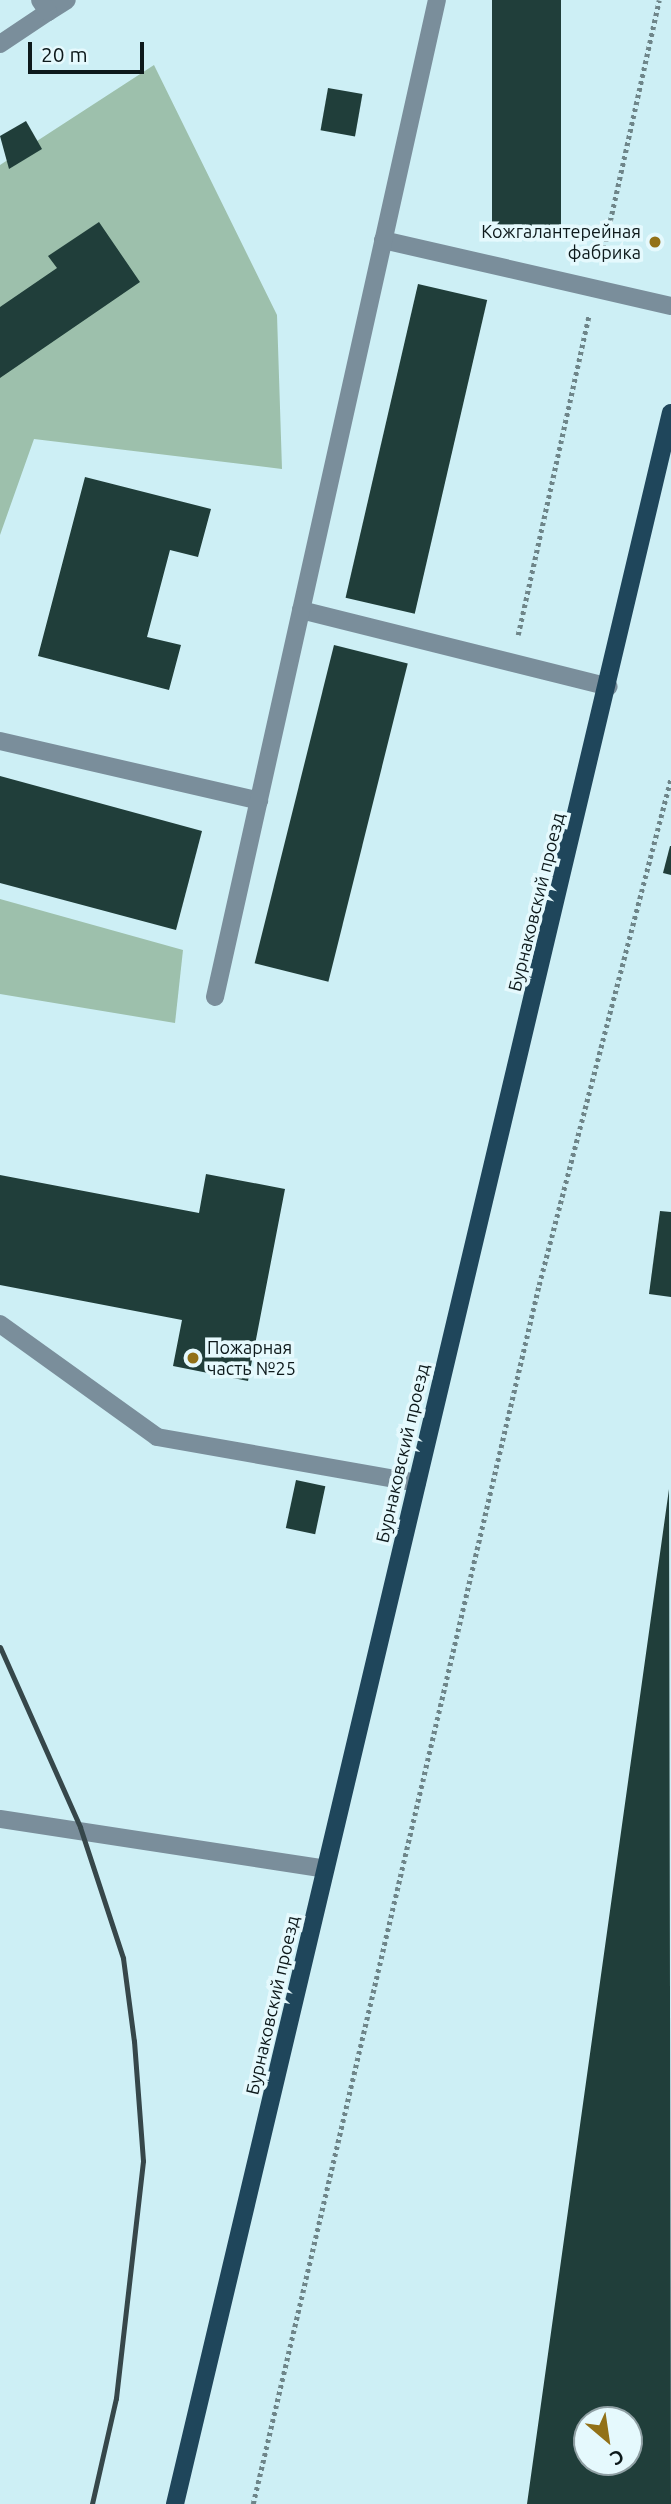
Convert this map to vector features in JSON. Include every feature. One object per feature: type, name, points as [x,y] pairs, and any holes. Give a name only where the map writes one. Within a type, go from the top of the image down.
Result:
[{"type":"main road","name":"Бурнаковский проезд","points":[[176,2504],[416,1483],[609,687],[671,413]]},
{"type":"lane","points":[[0,44],[44,6],[66,0]]},
{"type":"lane","points":[[215,997],[436,0]]},
{"type":"lane","points":[[383,240],[671,306]]},
{"type":"lane","points":[[301,610],[609,687]]},
{"type":"lane","points":[[0,741],[258,801]]},
{"type":"lane","points":[[0,1324],[157,1437],[416,1483]]},
{"type":"lane","points":[[0,1819],[325,1869]]},
{"type":"path","points":[[511,663],[659,0]]},
{"type":"path","points":[[253,2504],[539,1285],[671,778]]},
{"type":"green space","points":[[154,65],[277,315],[282,469],[34,439],[0,535],[0,165]]},
{"type":"green space","points":[[0,899],[183,950],[175,1023],[0,994]]},
{"type":"building","points":[[492,0],[561,0],[561,236],[492,236]]},
{"type":"building","points":[[328,88],[362,94],[355,136],[321,130]]},
{"type":"building","points":[[26,121],[42,149],[9,169],[0,136]]},
{"type":"building","points":[[99,222],[140,282],[0,378],[0,307],[57,268],[48,256]]},
{"type":"building","points":[[418,284],[487,300],[415,614],[346,598]]},
{"type":"building","points":[[85,477],[211,509],[198,557],[170,550],[147,637],[181,645],[169,690],[38,656]]},
{"type":"building","points":[[334,645],[408,663],[328,982],[255,963]]},
{"type":"building","points":[[0,776],[202,831],[176,930],[0,883]]},
{"type":"building","points":[[671,846],[671,875],[663,873]]},
{"type":"building","points":[[206,1174],[285,1189],[248,1381],[173,1366],[182,1320],[0,1285],[0,1175],[199,1213]]},
{"type":"building","points":[[660,1211],[671,1212],[671,1297],[649,1294]]},
{"type":"building","points":[[296,1480],[325,1486],[315,1534],[286,1528]]},
{"type":"building","points":[[669,1489],[671,2504],[527,2504]]},
{"type":"railway","points":[[0,1647],[80,1827],[123,1958],[134,2041],[143,2161],[116,2398],[92,2504]]},
{"type":"place","name":"Кожгалантерейная фабрика","points":[[655,242]]},
{"type":"place","name":"Пожарная часть №25","points":[[193,1358]]}]
